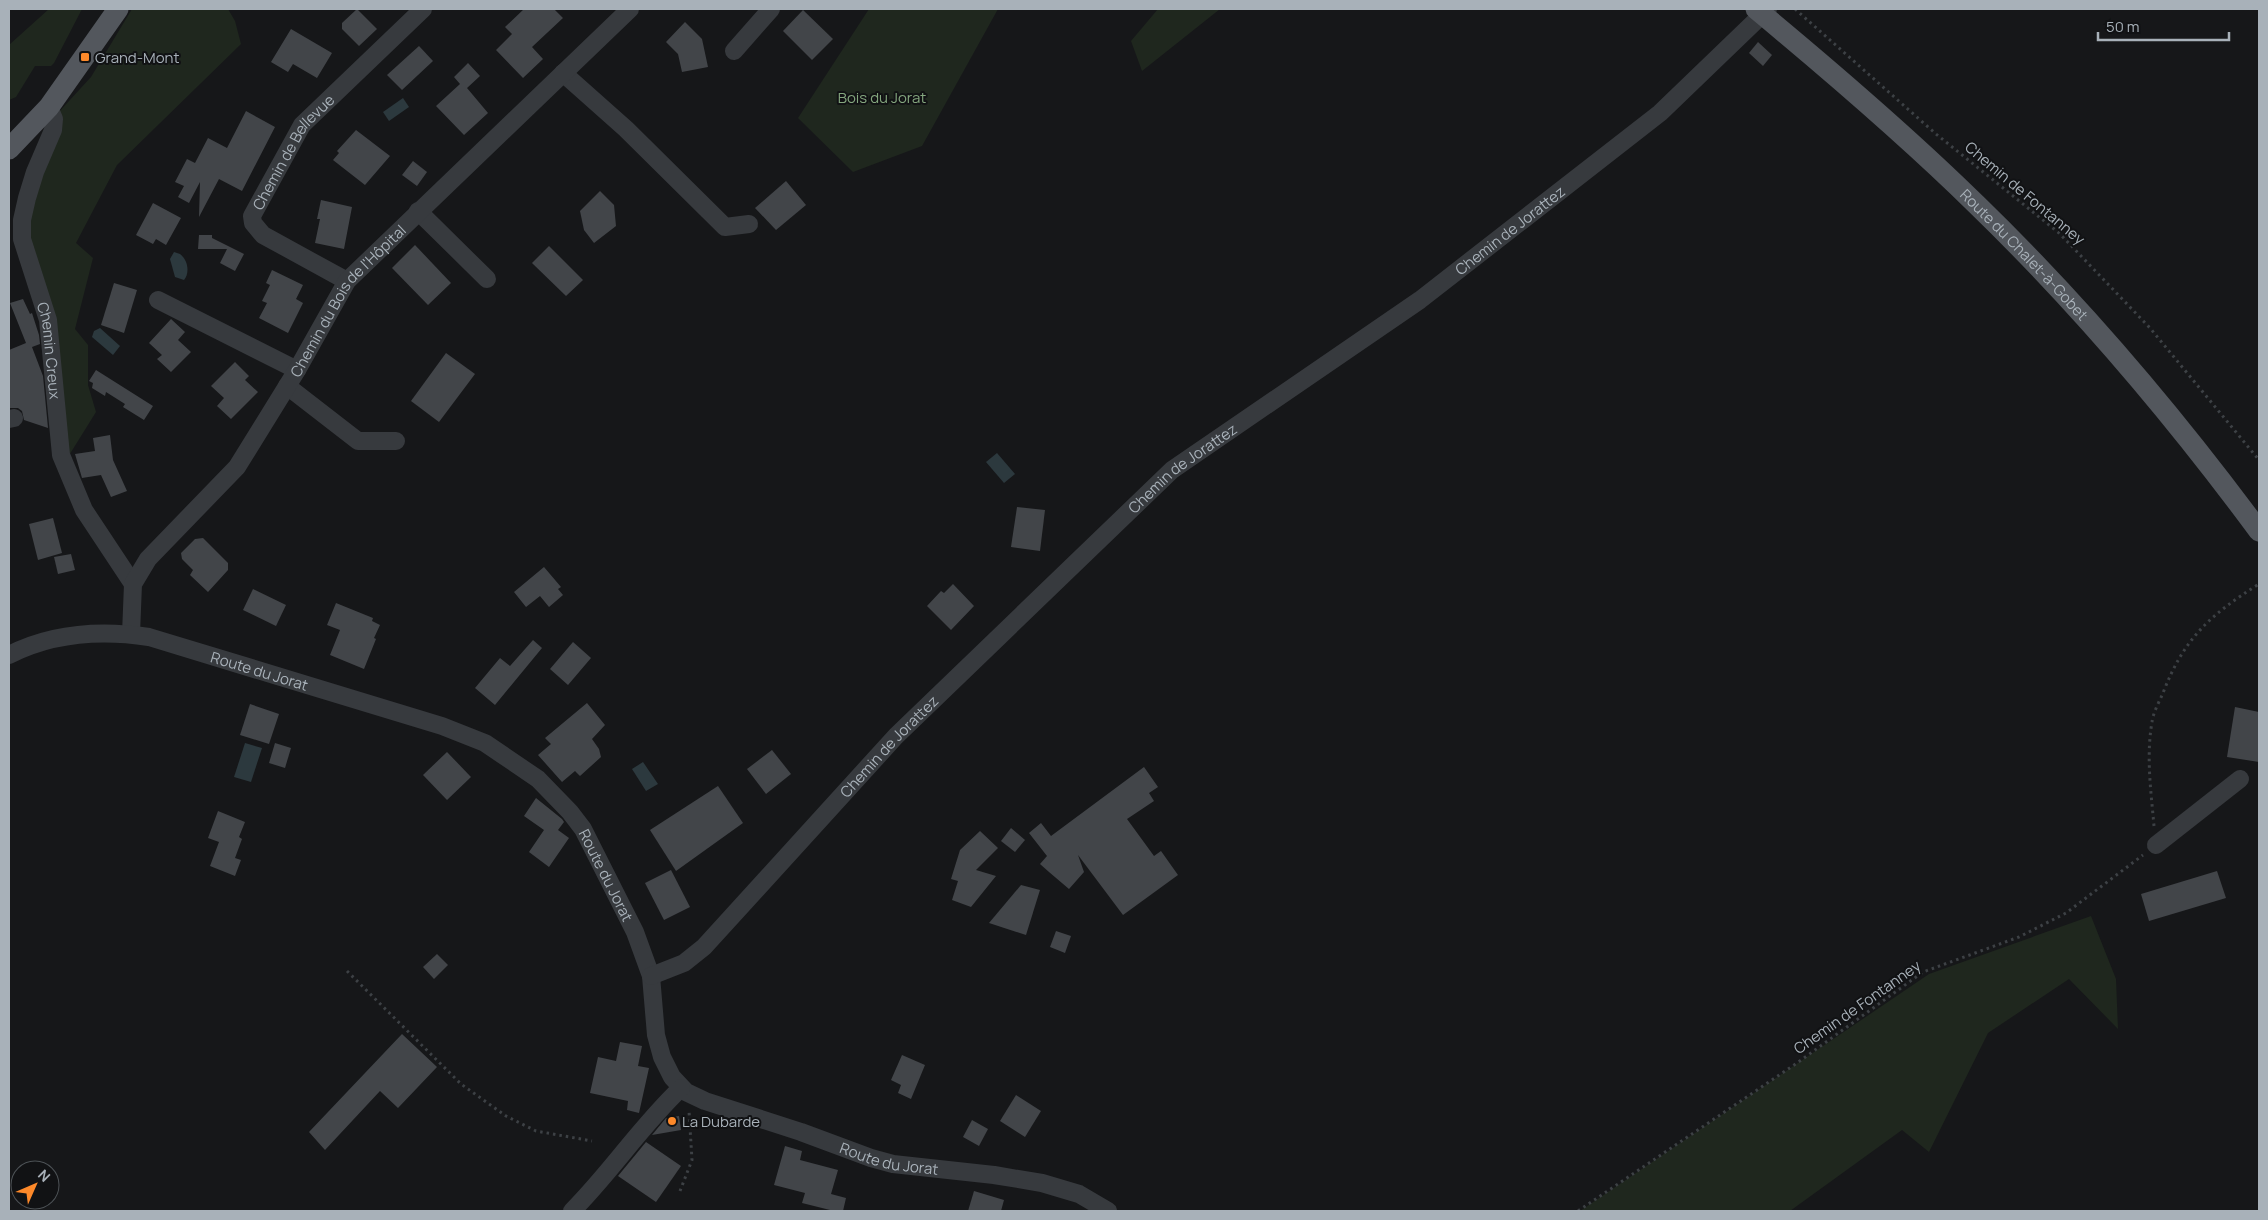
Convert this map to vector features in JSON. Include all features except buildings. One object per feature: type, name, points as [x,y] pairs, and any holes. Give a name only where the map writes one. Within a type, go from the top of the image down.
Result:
[{"type":"main road","points":[[85,57],[101,9]]},
{"type":"main road","points":[[9,149],[49,107],[118,9]]},
{"type":"main road","name":"Route du Chalet-à-Gobet","points":[[1762,11],[1930,160],[2028,256],[2134,374],[2183,432],[2259,531]]},
{"type":"street","name":"Chemin de Bellevue","points":[[347,281],[262,235],[253,223],[252,216],[302,125],[423,9]]},
{"type":"street","name":"Chemin du Bois de l'Hôpital","points":[[131,634],[133,584],[148,559],[237,467],[297,370],[347,281],[630,9]]},
{"type":"street","points":[[734,51],[771,9]]},
{"type":"street","name":"Chemin de Jorattez","points":[[651,976],[684,963],[704,947],[896,736],[1172,470],[1420,300],[1660,113],[1762,11]]},
{"type":"street","points":[[562,73],[626,129],[725,227],[749,224]]},
{"type":"street","name":"Chemin Creux","points":[[49,107],[54,120],[53,130],[35,172],[27,198],[22,220],[22,239],[48,320],[61,455],[84,510],[133,584]]},
{"type":"street","points":[[418,211],[487,279]]},
{"type":"street","points":[[158,300],[297,370]]},
{"type":"street","points":[[287,386],[358,441],[396,441]]},
{"type":"street","name":"Route du Jorat","points":[[9,655],[61,638],[104,633],[131,634],[166,641],[410,714],[466,734],[504,755],[538,779],[570,812],[583,829],[635,932],[651,976],[656,1035],[661,1052],[672,1076],[687,1092],[871,1158],[893,1164],[1042,1182],[1079,1194],[1108,1211]]},
{"type":"street","points":[[2156,845],[2240,779]]},
{"type":"street","points":[[572,1211],[587,1196],[652,1116],[687,1092]]},
{"type":"path","name":"Chemin de Fontanney","points":[[1795,9],[1936,134],[2059,233],[2150,328],[2259,460]]},
{"type":"path","points":[[2156,845],[2149,773],[2152,721],[2170,676],[2194,635],[2214,614],[2259,584]]},
{"type":"path","name":"Chemin de Fontanney","points":[[1578,1211],[1797,1063],[1923,972],[2019,937],[2066,913],[2156,845]]},
{"type":"path","points":[[347,971],[461,1084],[506,1116],[536,1131],[592,1141]]},
{"type":"path","points":[[680,1191],[692,1160],[687,1092]]},
{"type":"green space","points":[[49,9],[82,9],[54,63],[51,66],[35,66],[16,97],[9,100],[9,45]]},
{"type":"green space","points":[[132,9],[228,9],[235,21],[241,44],[117,165],[76,243],[93,258],[75,329],[88,345],[88,385],[96,412],[68,457],[28,247],[30,212],[58,113],[91,77]]},
{"type":"green space","name":"Bois du Jorat","points":[[869,9],[998,9],[922,146],[853,172],[798,118]]},
{"type":"green space","points":[[1158,9],[1220,9],[1142,71],[1131,41]]},
{"type":"green space","points":[[2091,916],[2116,979],[2118,1029],[2069,979],[1988,1033],[1929,1152],[1902,1130],[1790,1211],[1580,1211],[1929,974]]},
{"type":"shaded area","points":[[403,98],[409,107],[389,121],[383,112]]},
{"type":"shaded area","points":[[174,252],[180,254],[186,263],[187,274],[184,280],[175,277],[170,259]]},
{"type":"shaded area","points":[[100,328],[120,346],[113,355],[92,337],[94,331]]},
{"type":"shaded area","points":[[997,453],[1015,474],[1004,483],[986,462]]},
{"type":"shaded area","points":[[245,743],[262,748],[251,782],[234,777]]},
{"type":"shaded area","points":[[643,762],[658,784],[646,791],[632,769]]},
{"type":"place","name":"Grand-Mont","points":[[85,57]]},
{"type":"place","name":"La Dubarde","points":[[672,1121]]}]
